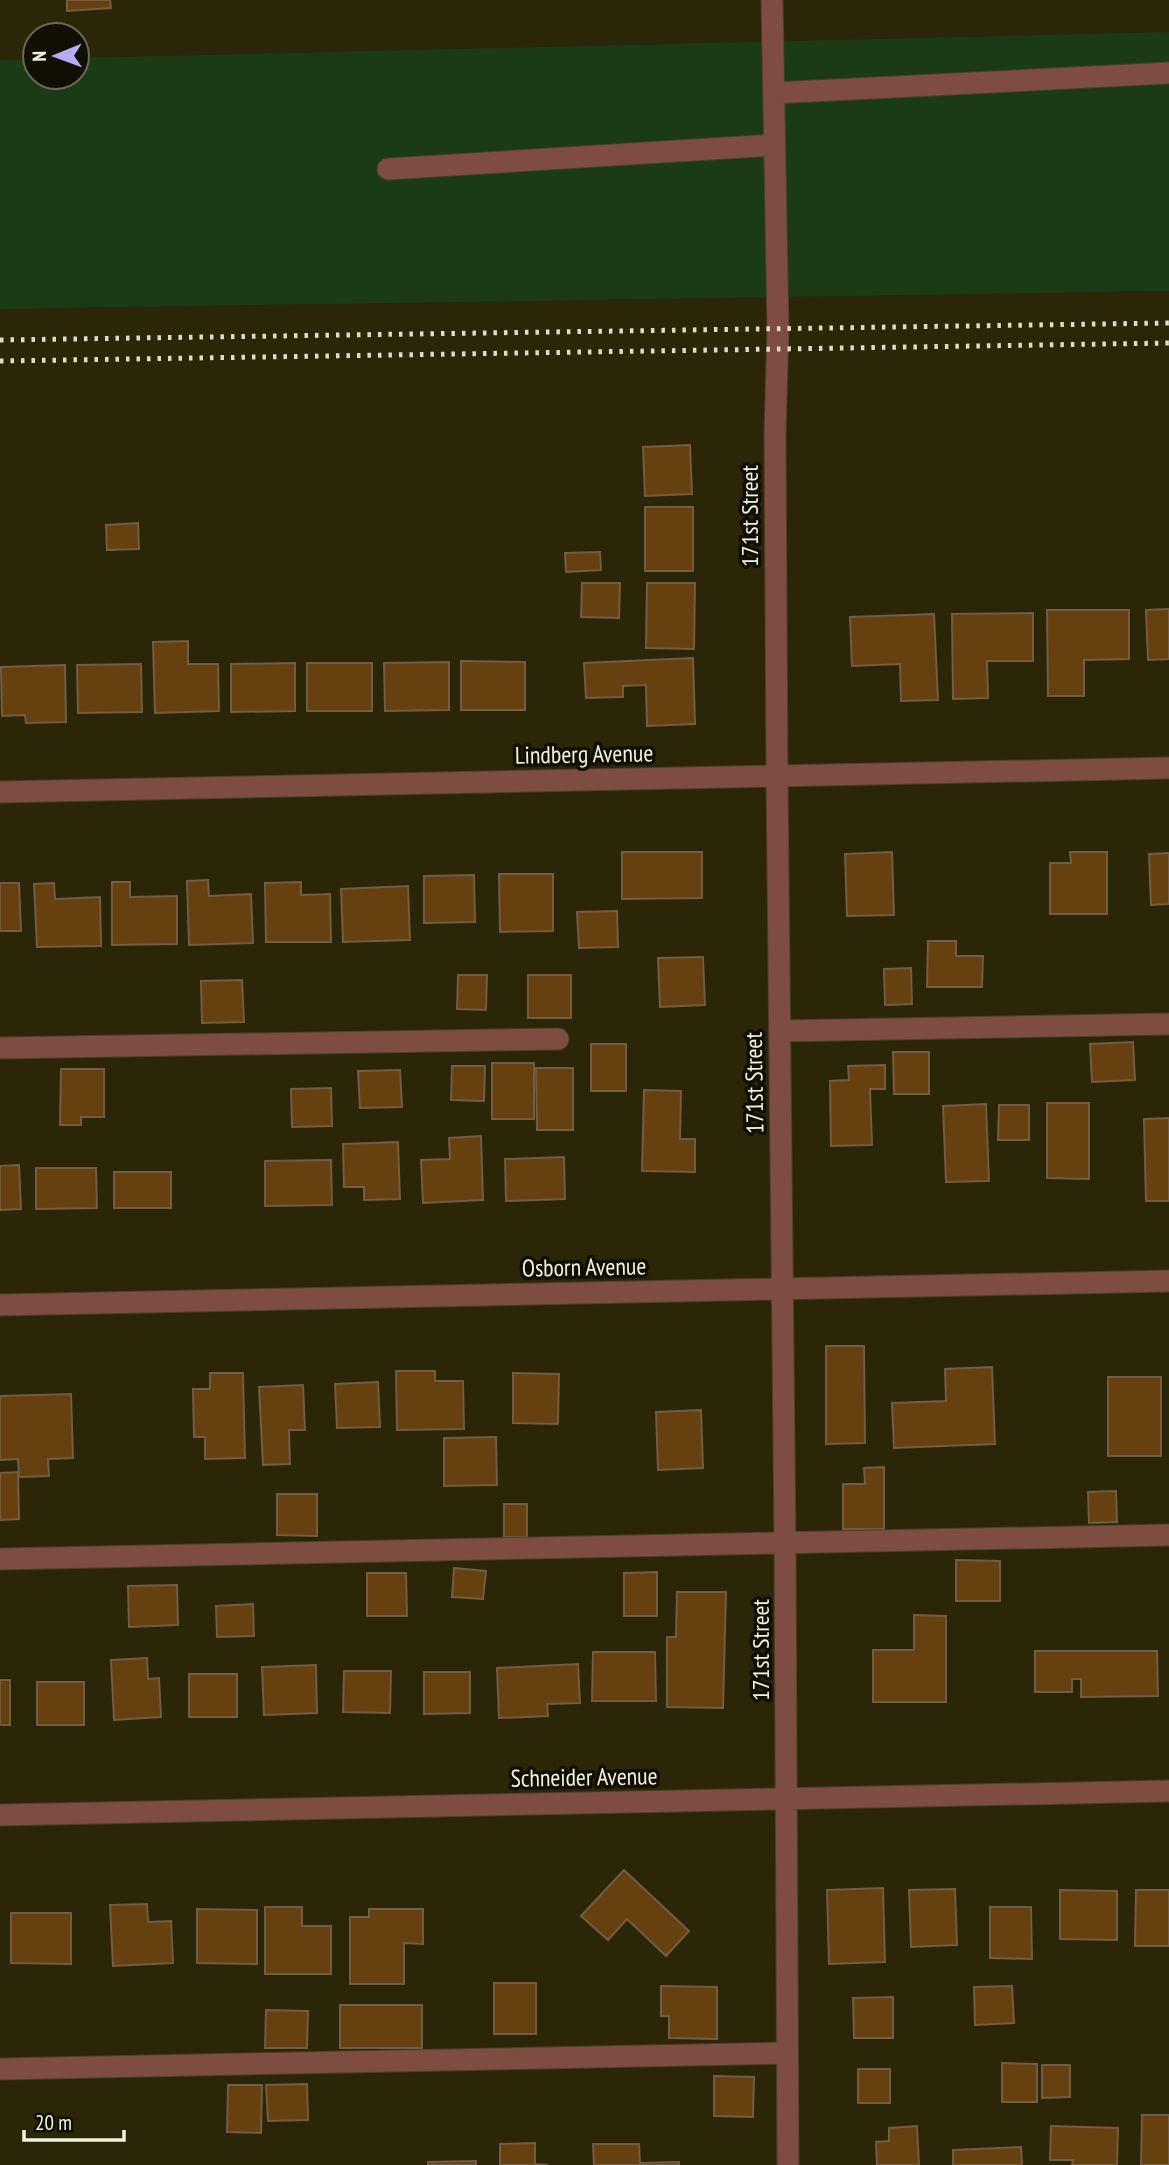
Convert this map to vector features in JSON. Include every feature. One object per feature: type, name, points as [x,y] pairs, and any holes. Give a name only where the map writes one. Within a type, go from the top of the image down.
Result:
[{"type":"street","name":"171st Street","points":[[772,0],[778,329],[775,433],[788,2165]]},
{"type":"street","points":[[774,93],[1169,73]]},
{"type":"street","points":[[388,169],[774,145]]},
{"type":"street","name":"Lindberg Avenue","points":[[0,792],[1169,768]]},
{"type":"street","points":[[780,1031],[1169,1024]]},
{"type":"street","points":[[0,1048],[558,1039]]},
{"type":"street","name":"Osborn Avenue","points":[[0,1305],[1169,1281]]},
{"type":"street","points":[[0,1559],[1169,1535]]},
{"type":"street","name":"Schneider Avenue","points":[[0,1815],[1169,1791]]},
{"type":"street","points":[[0,2069],[787,2053]]},
{"type":"green space","points":[[1169,32],[1169,291],[0,309],[0,60],[21,59],[21,91],[91,91],[91,58]]},
{"type":"building","points":[[67,0],[110,0],[111,8],[67,11]]},
{"type":"building","points":[[690,445],[692,494],[645,496],[643,447]]},
{"type":"building","points":[[645,507],[693,507],[693,571],[645,571]]},
{"type":"building","points":[[138,523],[139,549],[107,550],[106,525]]},
{"type":"building","points":[[600,552],[601,570],[566,572],[565,553]]},
{"type":"building","points":[[582,583],[620,583],[619,618],[581,617]]},
{"type":"building","points":[[647,583],[695,583],[694,649],[646,648]]},
{"type":"building","points":[[1169,609],[1169,659],[1148,660],[1146,610]]},
{"type":"building","points":[[1047,610],[1129,610],[1129,659],[1084,660],[1084,696],[1048,696]]},
{"type":"building","points":[[1033,613],[1033,661],[987,661],[988,698],[953,699],[952,614]]},
{"type":"building","points":[[934,614],[938,700],[901,701],[900,664],[852,666],[850,617]]},
{"type":"building","points":[[188,641],[188,664],[218,664],[219,711],[155,713],[153,642]]},
{"type":"building","points":[[693,658],[695,724],[647,726],[646,685],[623,686],[623,697],[586,698],[584,663]]},
{"type":"building","points":[[461,661],[525,662],[525,710],[461,710]]},
{"type":"building","points":[[449,662],[449,710],[385,711],[384,663]]},
{"type":"building","points":[[295,663],[295,711],[231,712],[231,664]]},
{"type":"building","points":[[307,663],[372,663],[372,711],[307,711]]},
{"type":"building","points":[[141,664],[142,712],[78,713],[77,665]]},
{"type":"building","points":[[65,665],[66,722],[26,723],[25,715],[2,716],[1,667]]},
{"type":"building","points":[[622,852],[702,852],[702,898],[622,899]]},
{"type":"building","points":[[892,852],[894,915],[847,916],[845,854]]},
{"type":"building","points":[[1070,852],[1107,852],[1107,914],[1050,914],[1050,863],[1071,863]]},
{"type":"building","points":[[1169,853],[1169,904],[1151,905],[1149,854]]},
{"type":"building","points":[[499,874],[553,874],[553,931],[500,932]]},
{"type":"building","points":[[474,875],[475,922],[424,923],[424,876]]},
{"type":"building","points":[[208,880],[209,896],[251,894],[253,943],[189,945],[187,881]]},
{"type":"building","points":[[112,882],[130,882],[130,897],[177,896],[177,944],[112,945]]},
{"type":"building","points":[[301,882],[301,895],[330,894],[331,942],[266,942],[265,883]]},
{"type":"building","points":[[0,883],[19,883],[21,931],[0,931]]},
{"type":"building","points":[[54,883],[55,899],[100,897],[101,946],[37,947],[34,884]]},
{"type":"building","points":[[408,886],[410,940],[343,942],[341,889]]},
{"type":"building","points":[[617,911],[618,947],[579,948],[577,912]]},
{"type":"building","points":[[928,941],[956,941],[956,956],[983,956],[982,987],[927,987]]},
{"type":"building","points":[[703,957],[705,1005],[660,1007],[658,958]]},
{"type":"building","points":[[911,968],[912,1004],[885,1005],[884,969]]},
{"type":"building","points":[[458,975],[487,975],[486,1010],[457,1009]]},
{"type":"building","points":[[528,975],[571,975],[571,1018],[528,1018]]},
{"type":"building","points":[[242,980],[244,1022],[202,1023],[201,981]]},
{"type":"building","points":[[1133,1042],[1135,1080],[1092,1082],[1090,1044]]},
{"type":"building","points":[[591,1044],[626,1044],[626,1091],[591,1091]]},
{"type":"building","points":[[893,1052],[929,1052],[929,1094],[894,1094]]},
{"type":"building","points":[[492,1063],[534,1063],[534,1119],[492,1119]]},
{"type":"building","points":[[885,1065],[885,1089],[870,1089],[872,1145],[831,1146],[830,1081],[849,1080],[848,1066]]},
{"type":"building","points":[[452,1066],[485,1066],[484,1101],[451,1100]]},
{"type":"building","points":[[536,1068],[573,1068],[573,1130],[537,1130]]},
{"type":"building","points":[[61,1069],[104,1069],[104,1117],[81,1117],[81,1125],[60,1125]]},
{"type":"building","points":[[400,1070],[402,1107],[360,1108],[358,1071]]},
{"type":"building","points":[[331,1088],[332,1126],[292,1127],[291,1089]]},
{"type":"building","points":[[644,1090],[681,1091],[680,1139],[695,1139],[695,1172],[642,1171]]},
{"type":"building","points":[[1047,1103],[1089,1103],[1089,1179],[1047,1178]]},
{"type":"building","points":[[986,1104],[989,1181],[946,1182],[943,1106]]},
{"type":"building","points":[[999,1105],[1029,1105],[1029,1140],[998,1140]]},
{"type":"building","points":[[1169,1118],[1169,1201],[1146,1201],[1144,1119]]},
{"type":"building","points":[[481,1136],[483,1200],[423,1203],[421,1160],[450,1159],[449,1138]]},
{"type":"building","points":[[398,1142],[400,1199],[364,1200],[364,1187],[344,1187],[343,1144]]},
{"type":"building","points":[[564,1157],[565,1199],[506,1201],[505,1159]]},
{"type":"building","points":[[331,1160],[332,1205],[265,1206],[265,1161]]},
{"type":"building","points":[[19,1165],[21,1209],[0,1210],[0,1166]]},
{"type":"building","points":[[36,1168],[96,1168],[97,1208],[36,1209]]},
{"type":"building","points":[[114,1172],[171,1172],[171,1208],[114,1208]]},
{"type":"building","points":[[826,1346],[864,1346],[865,1443],[826,1444]]},
{"type":"building","points":[[992,1367],[995,1444],[894,1448],[892,1403],[946,1401],[945,1369]]},
{"type":"building","points":[[396,1371],[435,1371],[435,1381],[463,1381],[464,1429],[397,1430]]},
{"type":"building","points":[[210,1373],[243,1373],[245,1458],[205,1459],[205,1437],[194,1437],[193,1389],[210,1389]]},
{"type":"building","points":[[513,1373],[559,1374],[558,1424],[513,1423]]},
{"type":"building","points":[[1108,1377],[1161,1377],[1161,1456],[1108,1456]]},
{"type":"building","points":[[378,1382],[380,1427],[337,1428],[335,1384]]},
{"type":"building","points":[[303,1385],[305,1430],[289,1430],[290,1464],[263,1465],[259,1387]]},
{"type":"building","points":[[71,1394],[73,1458],[48,1459],[49,1476],[19,1477],[18,1459],[0,1460],[0,1396]]},
{"type":"building","points":[[701,1410],[703,1468],[658,1470],[656,1412]]},
{"type":"building","points":[[496,1437],[497,1485],[444,1486],[444,1438]]},
{"type":"building","points":[[884,1467],[884,1529],[843,1529],[843,1484],[865,1484],[864,1468]]},
{"type":"building","points":[[18,1472],[19,1519],[0,1520],[0,1473]]},
{"type":"building","points":[[1116,1491],[1117,1522],[1089,1523],[1088,1492]]},
{"type":"building","points":[[277,1494],[317,1494],[317,1536],[277,1535]]},
{"type":"building","points":[[504,1504],[527,1504],[527,1537],[504,1537]]},
{"type":"building","points":[[956,1560],[1000,1561],[1000,1601],[956,1601]]},
{"type":"building","points":[[454,1568],[486,1571],[483,1599],[452,1597]]},
{"type":"building","points":[[657,1572],[657,1616],[624,1616],[624,1573]]},
{"type":"building","points":[[367,1573],[406,1573],[407,1616],[367,1616]]},
{"type":"building","points":[[177,1585],[178,1625],[129,1627],[128,1586]]},
{"type":"building","points":[[677,1592],[726,1592],[723,1708],[667,1707],[667,1637],[676,1637]]},
{"type":"building","points":[[253,1604],[254,1636],[217,1637],[216,1606]]},
{"type":"building","points":[[914,1615],[946,1616],[946,1702],[873,1702],[873,1650],[914,1650]]},
{"type":"building","points":[[1035,1651],[1157,1651],[1158,1696],[1081,1697],[1081,1679],[1072,1679],[1072,1692],[1035,1692]]},
{"type":"building","points":[[593,1652],[655,1652],[656,1701],[592,1701]]},
{"type":"building","points":[[147,1658],[148,1679],[159,1678],[161,1717],[114,1720],[111,1660]]},
{"type":"building","points":[[578,1664],[580,1703],[547,1704],[548,1716],[499,1718],[497,1668]]},
{"type":"building","points":[[316,1665],[317,1713],[264,1715],[262,1667]]},
{"type":"building","points":[[344,1671],[391,1671],[390,1713],[343,1712]]},
{"type":"building","points":[[424,1672],[470,1672],[470,1713],[424,1714]]},
{"type":"building","points":[[189,1674],[237,1674],[237,1717],[189,1717]]},
{"type":"building","points":[[0,1680],[10,1680],[10,1725],[0,1725]]},
{"type":"building","points":[[37,1682],[84,1682],[84,1725],[37,1725]]},
{"type":"building","points":[[624,1870],[689,1931],[666,1956],[627,1919],[608,1940],[581,1916]]},
{"type":"building","points":[[883,1888],[885,1962],[829,1964],[827,1890]]},
{"type":"building","points":[[955,1889],[957,1945],[911,1947],[909,1890]]},
{"type":"building","points":[[1060,1890],[1117,1891],[1117,1940],[1060,1939]]},
{"type":"building","points":[[1136,1890],[1169,1890],[1169,1946],[1135,1946]]},
{"type":"building","points":[[147,1904],[148,1922],[171,1921],[173,1963],[113,1966],[110,1905]]},
{"type":"building","points":[[265,1907],[302,1907],[302,1926],[331,1926],[331,1974],[265,1974]]},
{"type":"building","points":[[990,1907],[1031,1907],[1032,1959],[990,1958]]},
{"type":"building","points":[[197,1909],[257,1910],[257,1964],[197,1963]]},
{"type":"building","points":[[369,1909],[423,1909],[423,1944],[404,1943],[404,1984],[350,1984],[350,1917],[369,1917]]},
{"type":"building","points":[[11,1913],[71,1913],[71,1964],[11,1963]]},
{"type":"building","points":[[494,1983],[536,1983],[536,2034],[494,2034]]},
{"type":"building","points":[[661,1986],[717,1987],[717,2039],[669,2038],[669,2016],[661,2016]]},
{"type":"building","points":[[1012,1986],[1014,2023],[975,2025],[974,1987]]},
{"type":"building","points":[[893,1997],[893,2038],[854,2038],[853,1998]]},
{"type":"building","points":[[340,2005],[422,2005],[422,2048],[340,2048]]},
{"type":"building","points":[[266,2010],[308,2011],[307,2048],[265,2048]]},
{"type":"building","points":[[1002,2063],[1037,2064],[1037,2102],[1002,2102]]},
{"type":"building","points":[[1042,2065],[1070,2065],[1070,2097],[1042,2098]]},
{"type":"building","points":[[858,2069],[890,2069],[890,2103],[858,2103]]},
{"type":"building","points":[[714,2076],[754,2077],[753,2117],[714,2116]]},
{"type":"building","points":[[307,2084],[308,2120],[268,2121],[266,2085]]},
{"type":"building","points":[[228,2085],[262,2085],[261,2133],[227,2132]]},
{"type":"building","points":[[1142,2115],[1169,2115],[1169,2165],[1141,2165]]},
{"type":"building","points":[[917,2126],[919,2165],[877,2165],[876,2142],[889,2141],[889,2128]]},
{"type":"building","points":[[1051,2126],[1118,2128],[1117,2165],[1072,2165],[1073,2160],[1050,2160]]},
{"type":"building","points":[[535,2143],[535,2164],[548,2165],[500,2165],[500,2144]]},
{"type":"building","points":[[593,2144],[639,2144],[640,2163],[679,2162],[679,2165],[594,2165]]},
{"type":"building","points":[[1021,2147],[1022,2165],[953,2165],[953,2150]]},
{"type":"building","points":[[476,2161],[476,2165],[428,2165],[428,2162]]},
{"type":"railway","points":[[0,340],[1169,323]]},
{"type":"railway","points":[[0,361],[1169,343]]}]
